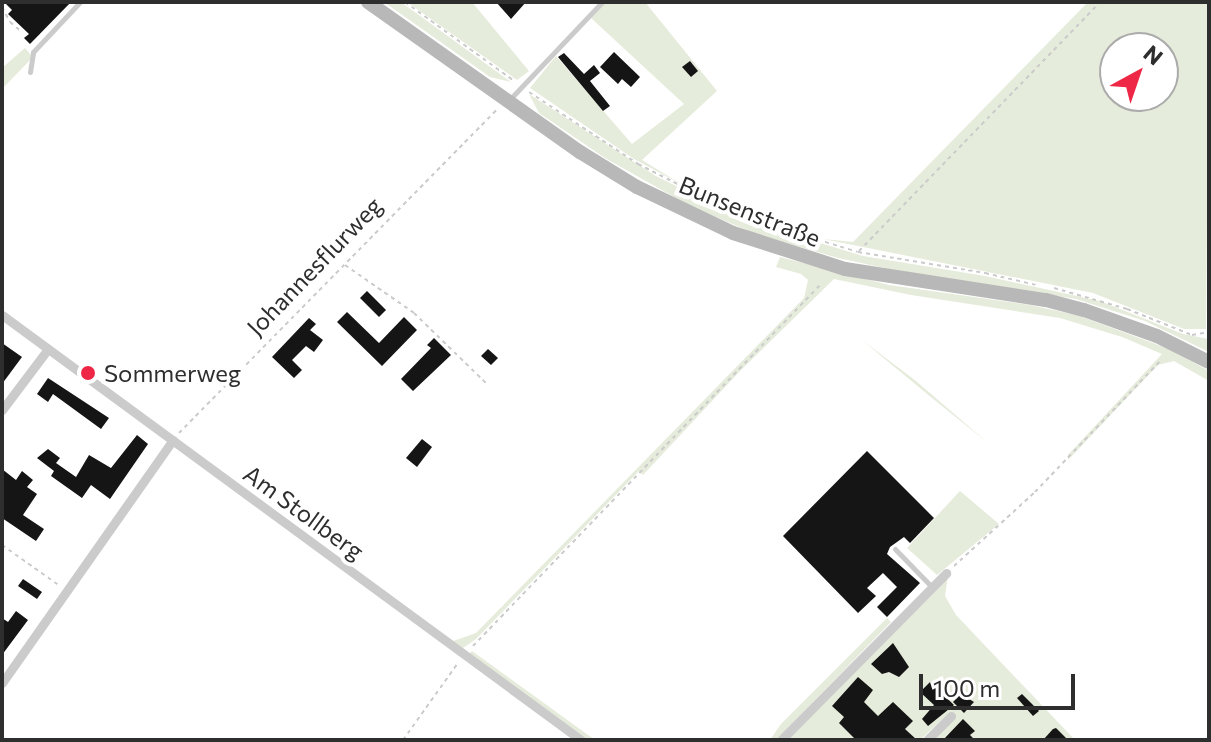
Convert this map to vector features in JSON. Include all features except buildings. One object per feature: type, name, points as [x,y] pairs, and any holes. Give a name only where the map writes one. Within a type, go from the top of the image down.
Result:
[{"type":"main road","name":"Bunsenstraße","points":[[368,2],[504,104],[637,187],[762,245],[832,266],[900,280],[1046,300],[1157,336],[1209,362]]},
{"type":"street","name":"Am Stollberg","points":[[2,315],[581,740]]},
{"type":"street","points":[[2,410],[48,349]]},
{"type":"street","points":[[2,683],[173,440]]},
{"type":"street","points":[[781,740],[946,573]]},
{"type":"street","points":[[927,740],[951,716]]},
{"type":"lane","points":[[30,72],[33,52],[80,2]]},
{"type":"lane","points":[[504,104],[602,2]]},
{"type":"lane","points":[[895,549],[931,586]]},
{"type":"path","points":[[405,2],[597,138],[677,186],[741,216],[858,252],[1059,289],[1127,309],[1192,335],[1209,332]]},
{"type":"path","points":[[858,252],[1100,2]]},
{"type":"path","points":[[2,7],[10,22],[22,32]]},
{"type":"path","name":"Johannesflurweg","points":[[173,440],[490,114],[504,104]]},
{"type":"path","points":[[344,264],[414,313],[487,384]]},
{"type":"path","points":[[403,740],[464,655],[821,284]]},
{"type":"path","points":[[946,573],[1019,508],[1160,361]]},
{"type":"path","points":[[2,545],[67,591]]},
{"type":"green space","points":[[384,2],[401,2],[511,82],[490,77]]},
{"type":"green space","points":[[407,2],[472,2],[529,71],[517,80]]},
{"type":"green space","points":[[601,2],[645,2],[717,91],[642,160],[681,184],[634,159],[530,88],[556,56],[632,144],[684,104],[591,18],[603,5]]},
{"type":"green space","points":[[1088,2],[1209,2],[1206,329],[1184,329],[1093,293],[823,239],[853,242]]},
{"type":"green space","points":[[25,48],[33,57],[2,89],[2,68]]},
{"type":"green space","points":[[529,94],[656,176],[745,220],[863,256],[985,276],[1100,301],[1183,334],[1209,339],[1209,352],[1145,321],[1076,299],[894,270],[838,258],[756,234],[690,206],[605,158],[539,113]]},
{"type":"green space","points":[[780,257],[889,285],[1030,305],[1077,315],[1169,349],[1209,371],[1209,381],[1174,361],[1158,365],[1068,460],[1068,455],[1162,354],[1122,337],[1060,318],[911,295],[834,279],[740,371],[643,475],[639,471],[476,639],[463,648],[453,641],[476,633],[804,298],[808,280],[801,274],[776,267]]},
{"type":"green space","points":[[862,340],[916,381],[988,443],[932,398]]},
{"type":"green space","points":[[960,491],[999,524],[937,575],[907,548]]},
{"type":"green space","points":[[948,576],[945,596],[956,615],[1075,740],[932,740],[949,713],[920,740],[787,740]]},
{"type":"green space","points":[[887,618],[891,622],[776,740],[770,740],[781,724]]},
{"type":"green space","points":[[472,651],[595,740],[588,740],[469,654]]},
{"type":"place","name":"Sommerweg","points":[[88,373]]}]
